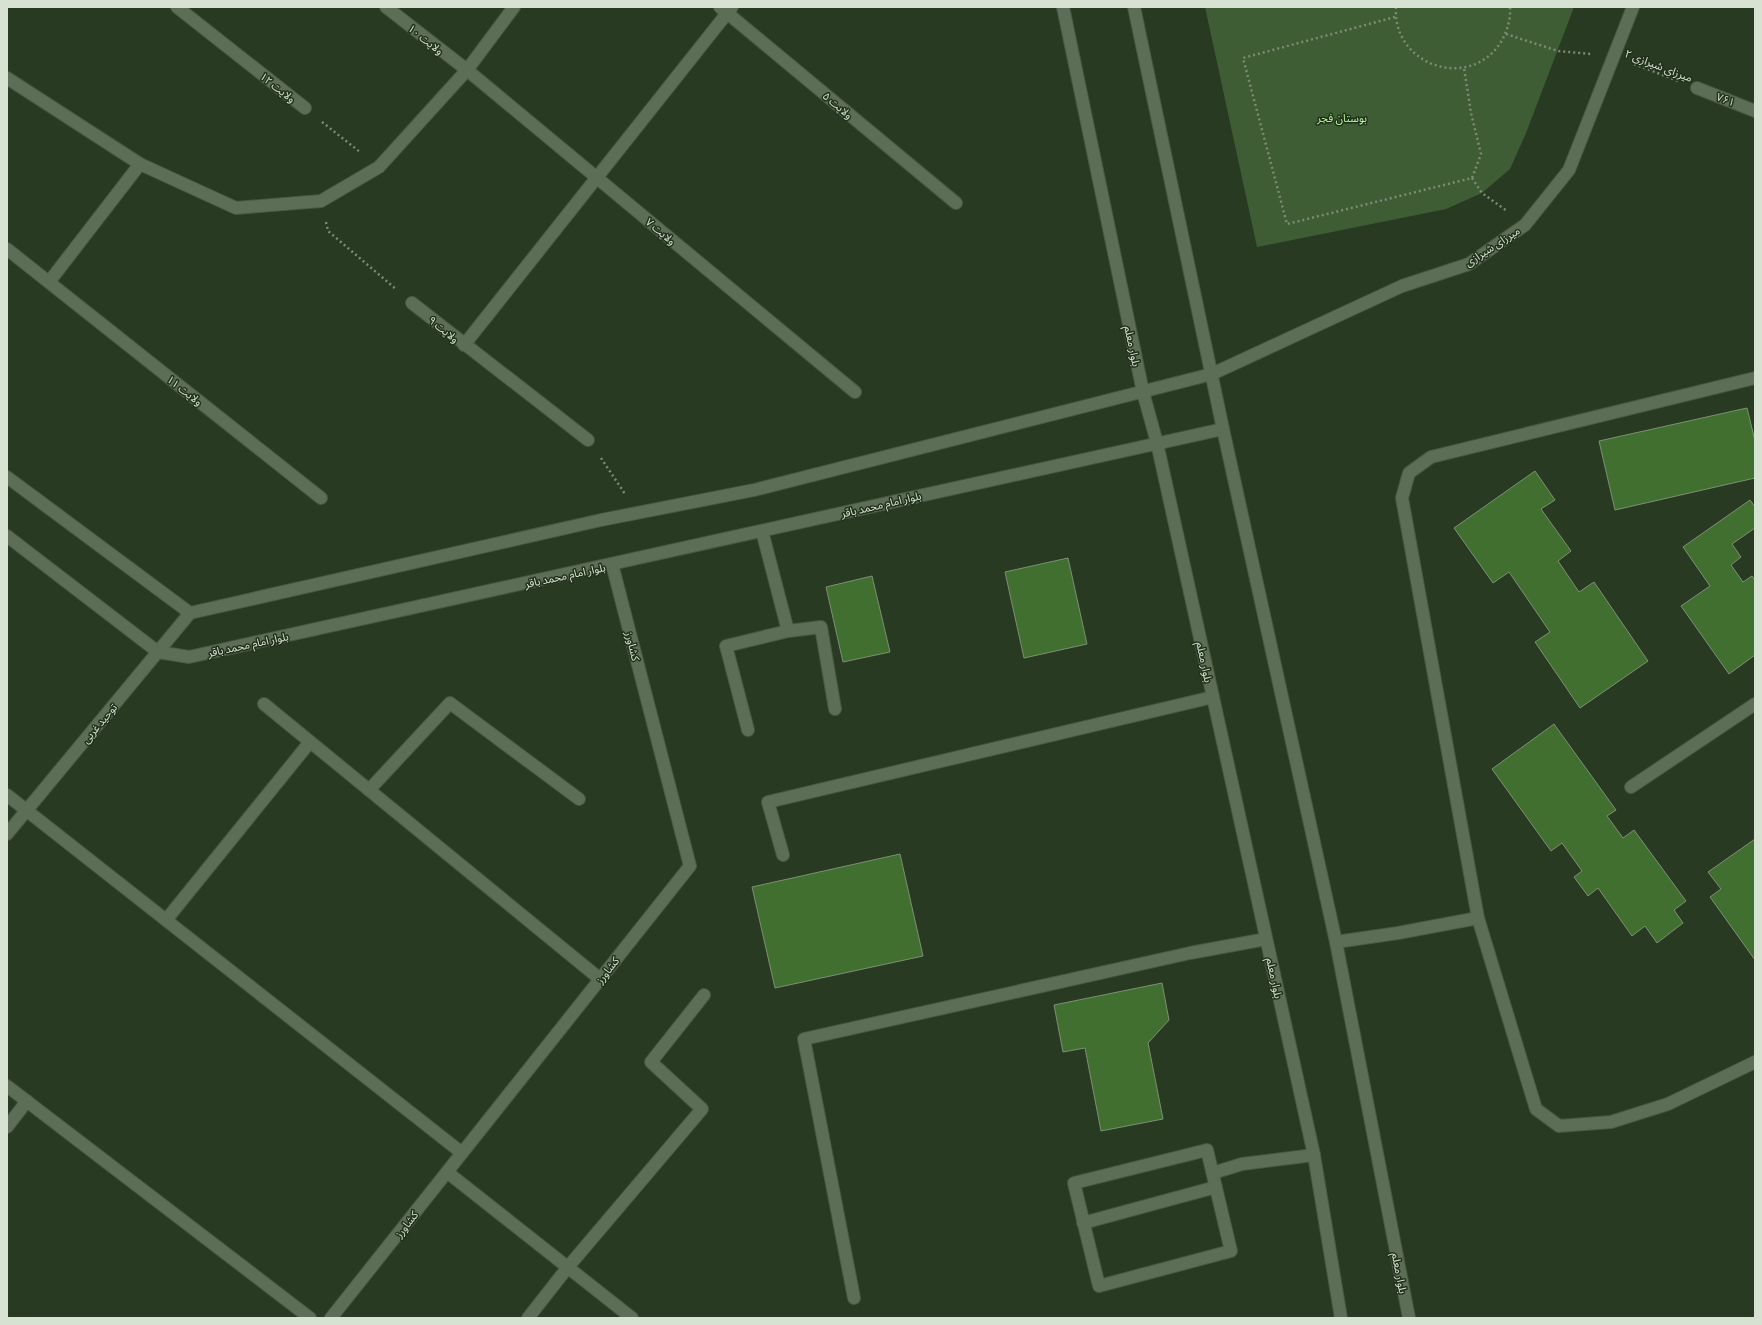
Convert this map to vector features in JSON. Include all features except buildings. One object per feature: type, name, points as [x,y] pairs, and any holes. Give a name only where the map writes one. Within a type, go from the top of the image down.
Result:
[{"type":"street","name":"ولایت ۱۲","points":[[176,7],[305,108]]},
{"type":"street","name":"ولایت ۱۰","points":[[386,7],[467,70]]},
{"type":"street","points":[[7,78],[140,164],[236,208],[321,200],[379,167],[467,70],[514,7]]},
{"type":"street","name":"بلوار معلم","points":[[1063,7],[1143,392],[1157,443],[1314,1155],[1341,1318]]},
{"type":"street","name":"بلوار معلم","points":[[1134,7],[1223,429],[1336,942],[1409,1318]]},
{"type":"street","name":"میرزای شیرازی","points":[[1143,392],[1212,374],[1402,286],[1468,264],[1525,224],[1569,170],[1633,7]]},
{"type":"street","points":[[464,345],[727,9]]},
{"type":"street","name":"ولایت ۵","points":[[727,9],[956,203]]},
{"type":"street","name":"ولایت ۷","points":[[467,70],[855,392]]},
{"type":"street","name":"۷۶۱","points":[[1697,88],[1755,111]]},
{"type":"street","points":[[49,282],[140,164]]},
{"type":"street","name":"ولایت ۱۱","points":[[7,249],[321,498]]},
{"type":"street","name":"ولایت ۹","points":[[412,303],[464,345],[588,440]]},
{"type":"street","points":[[1755,378],[1431,457],[1409,473],[1402,498],[1478,918],[1536,1109],[1559,1126],[1611,1122],[1668,1104],[1755,1062]]},
{"type":"street","points":[[7,477],[190,613],[637,513],[754,490],[1143,392]]},
{"type":"street","name":"بلوار امام محمد باقر","points":[[7,536],[158,652],[189,657],[1223,429]]},
{"type":"street","points":[[762,531],[788,631]]},
{"type":"street","name":"کشاورز","points":[[331,1318],[690,866],[612,564]]},
{"type":"street","name":"توحید غربی","points":[[7,834],[190,613]]},
{"type":"street","points":[[748,730],[726,646],[788,631],[822,628],[835,709]]},
{"type":"street","points":[[783,855],[768,802],[1213,697]]},
{"type":"street","points":[[369,790],[450,703],[579,799]]},
{"type":"street","points":[[264,704],[600,980]]},
{"type":"street","points":[[1632,787],[1755,704]]},
{"type":"street","points":[[166,920],[310,742]]},
{"type":"street","points":[[7,795],[462,1153]]},
{"type":"street","points":[[1336,942],[1478,918]]},
{"type":"street","points":[[854,1298],[804,1039],[1190,953],[1266,939]]},
{"type":"street","points":[[528,1318],[568,1267],[702,1109],[652,1062],[704,995]]},
{"type":"street","points":[[7,1086],[310,1318]]},
{"type":"street","points":[[7,1127],[27,1102]]},
{"type":"street","points":[[1207,1150],[1216,1187],[1231,1251],[1099,1286],[1074,1183],[1207,1150]]},
{"type":"street","points":[[1213,1174],[1242,1164],[1314,1155]]},
{"type":"street","points":[[447,1172],[632,1318]]},
{"type":"street","points":[[1084,1223],[1216,1187]]},
{"type":"path","points":[[1396,7],[1395,17],[1400,35],[1411,51],[1427,63],[1445,68],[1464,68],[1481,62],[1496,49],[1506,34],[1510,16],[1510,7]]},
{"type":"path","points":[[1395,17],[1243,58],[1287,224],[1472,178]]},
{"type":"path","name":"میرزای شیرازی ۲","points":[[1506,34],[1558,51],[1615,56],[1697,88]]},
{"type":"path","points":[[1464,68],[1471,113],[1481,154],[1472,178]]},
{"type":"path","name":"ولایت ۱۲","points":[[305,108],[379,167]]},
{"type":"path","points":[[1472,178],[1482,193],[1525,224]]},
{"type":"path","points":[[321,200],[328,231],[412,303]]},
{"type":"path","points":[[588,440],[637,513]]},
{"type":"green space","name":"بوستان فجر","points":[[1205,7],[1574,7],[1526,133],[1510,169],[1482,193],[1446,209],[1257,247]]}]
